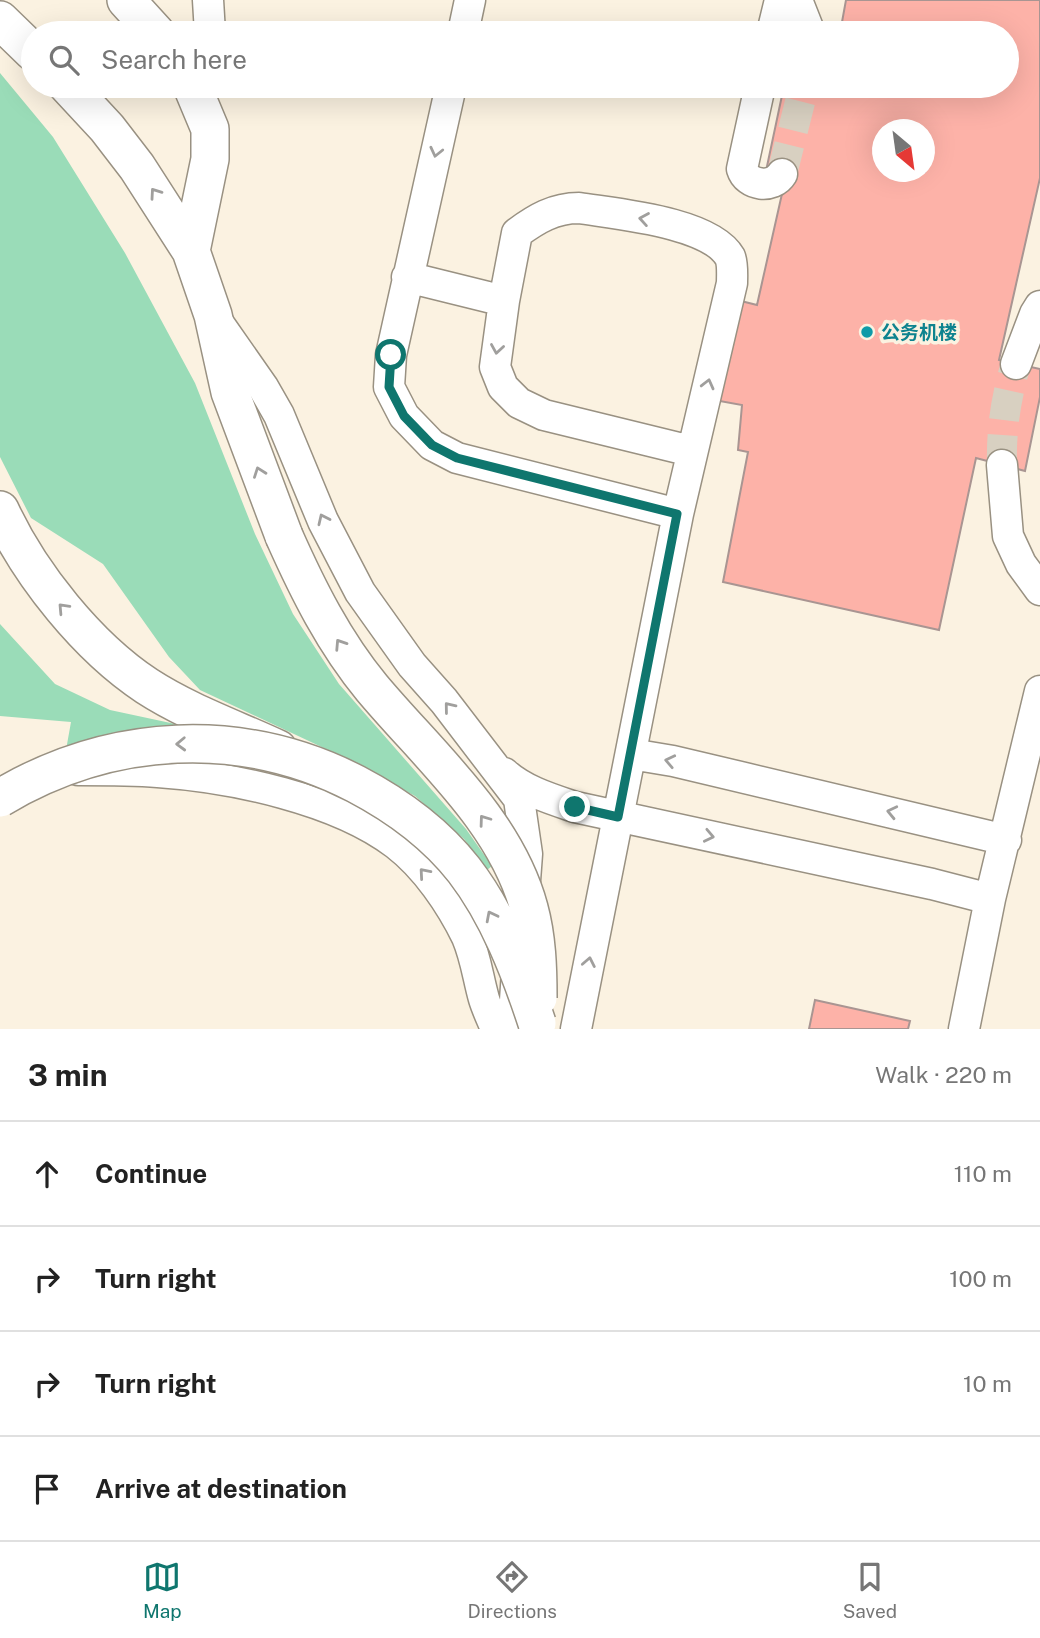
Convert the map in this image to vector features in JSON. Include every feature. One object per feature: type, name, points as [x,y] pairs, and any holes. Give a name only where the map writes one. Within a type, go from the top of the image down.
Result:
[{"type":"main road","points":[[125,0],[145,21]]},
{"type":"main road","points":[[0,20],[21,39]]},
{"type":"main road","points":[[79,98],[137,167],[166,208],[191,251],[214,315],[230,392],[284,536],[307,586],[349,657],[480,814],[499,841],[516,874],[529,907],[535,936],[538,974],[529,1027]]},
{"type":"main road","points":[[191,251],[209,159],[210,129],[197,98]]},
{"type":"main road","points":[[0,510],[12,537],[57,601],[110,657],[147,685],[180,704],[340,776],[397,808],[437,840],[455,860],[484,902],[503,938],[526,988],[529,1027]]},
{"type":"main road","points":[[0,798],[58,769],[155,745],[231,745],[270,751],[303,761]]},
{"type":"street","points":[[6,0],[21,28]]},
{"type":"street","points":[[208,0],[209,21]]},
{"type":"street","points":[[466,21],[470,0]]},
{"type":"street","points":[[775,21],[780,0]]},
{"type":"street","points":[[797,0],[805,21]]},
{"type":"street","points":[[210,129],[211,98]]},
{"type":"street","points":[[448,98],[391,355],[389,387],[404,416],[432,445],[457,458],[677,514]]},
{"type":"street","points":[[757,98],[742,169],[744,176],[766,185],[774,184],[782,174]]},
{"type":"street","points":[[576,1029],[677,514],[732,284],[731,258],[706,235],[677,225],[579,208],[567,208],[545,215],[517,233],[495,367],[503,387],[519,403],[544,415],[691,451]]},
{"type":"street","points":[[407,277],[504,301]]},
{"type":"street","points":[[1016,364],[1040,306]]},
{"type":"street","points":[[214,315],[279,415],[323,521],[360,592],[412,665],[519,799],[527,853],[529,1027]]},
{"type":"street","points":[[1002,465],[1008,536],[1021,564],[1040,590]]},
{"type":"street","points":[[964,1029],[990,899],[1006,840],[1032,765],[1040,691]]},
{"type":"street","points":[[631,754],[673,761],[1006,840]]},
{"type":"street","points":[[491,761],[512,780],[543,797],[618,817],[932,884],[990,899]]},
{"type":"street","points":[[58,769],[159,772],[209,778],[311,801],[360,822],[397,845],[425,873],[449,905],[467,937],[478,966],[484,999],[495,1029]]},
{"type":"green space","points":[[0,73],[53,137],[125,253],[195,383],[255,534],[293,614],[339,684],[466,829],[492,866],[487,870],[464,839],[415,796],[328,750],[200,690],[169,657],[103,564],[31,518],[0,457]]},
{"type":"green space","points":[[0,624],[55,684],[110,710],[194,728],[66,750],[71,722],[0,716]]},
{"type":"building","name":"公务机楼","points":[[846,0],[1040,0],[1040,178],[999,360],[1040,369],[1040,397],[1025,471],[976,458],[939,630],[723,582],[748,452],[738,450],[742,405],[714,400],[737,300],[757,305],[786,176],[766,171],[781,98],[1019,98],[1019,21],[842,21]]},
{"type":"building","points":[[815,1000],[910,1021],[908,1029],[809,1029]]},
{"type":"tunnel","points":[[782,174],[801,98]]},
{"type":"tunnel","points":[[1002,465],[1005,414],[1016,364]]},
{"type":"place","name":"公务机楼","points":[[867,332]]},
{"type":"route","points":[[391,355],[389,387],[404,416],[432,445],[457,458],[677,514],[618,817],[575,807]]}]
